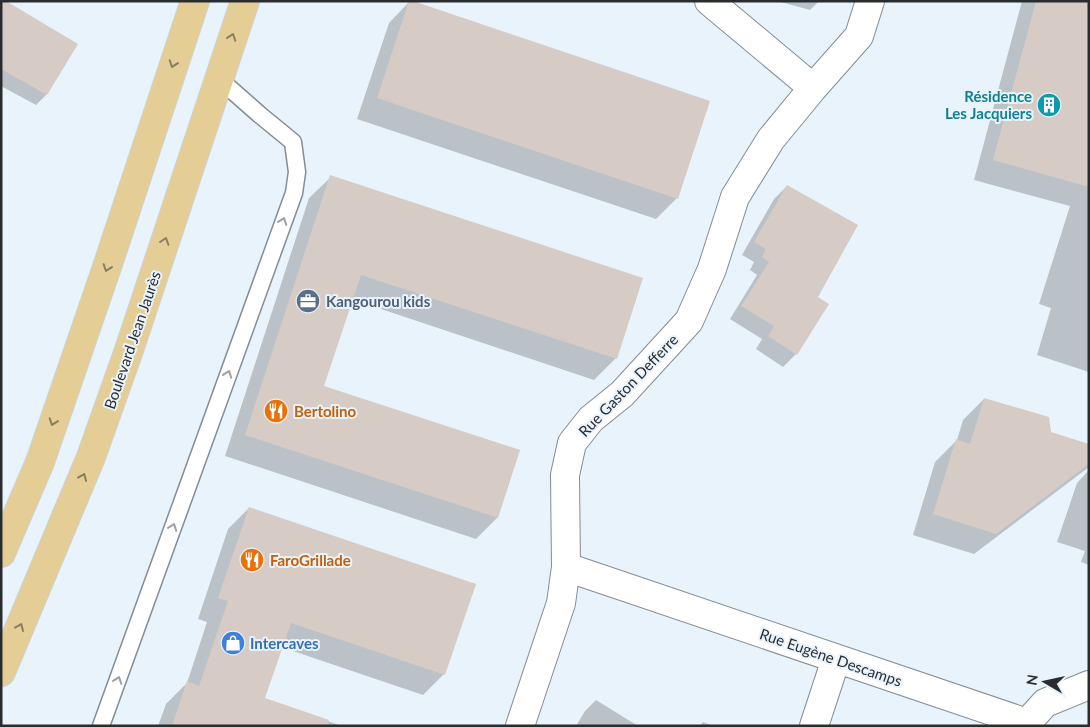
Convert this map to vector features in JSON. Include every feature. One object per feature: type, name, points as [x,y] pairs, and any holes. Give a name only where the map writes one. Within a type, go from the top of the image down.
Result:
[{"type":"main road","points":[[1,553],[40,462],[108,264],[194,1]]},
{"type":"main road","name":"Boulevard Jean Jaurès","points":[[1,672],[91,457],[129,350],[245,1]]},
{"type":"street","points":[[709,1],[813,88]]},
{"type":"street","name":"Rue Gaston Defferre","points":[[520,726],[561,603],[566,567],[565,475],[572,443],[591,419],[622,394],[689,321],[712,269],[735,197],[771,139],[859,36],[870,1]]},
{"type":"street","name":"Rue Eugène Descamps","points":[[566,567],[1027,724],[1045,703],[1089,685]]},
{"type":"street","points":[[814,726],[836,659]]},
{"type":"lane","points":[[101,726],[294,193],[297,172],[293,142],[260,116],[218,78]]},
{"type":"building","points":[[1,1],[6,1],[78,44],[47,95],[1,69]]},
{"type":"building","points":[[409,1],[710,101],[678,199],[377,98]]},
{"type":"building","name":"Résidence Les Jacquiers","points":[[1036,1],[1089,1],[1089,187],[993,160]]},
{"type":"building","points":[[330,175],[643,278],[617,359],[361,275],[324,386],[520,450],[498,518],[245,435]]},
{"type":"building","points":[[787,185],[858,225],[818,297],[829,304],[797,355],[768,336],[774,326],[741,306],[769,262],[762,257],[766,249],[754,242]]},
{"type":"building","points":[[984,398],[1049,417],[1051,432],[1089,444],[1089,464],[996,534],[933,514],[956,439],[970,444]]},
{"type":"building","points":[[249,507],[476,584],[445,675],[291,623],[265,698],[329,720],[328,726],[172,726],[187,681],[199,686],[228,601],[218,598]]},
{"type":"place","name":"Résidence Les Jacquiers","points":[[1049,105]]},
{"type":"place","name":"Kangourou kids","points":[[308,301]]},
{"type":"place","name":"Bertolino","points":[[276,411]]},
{"type":"place","name":"FaroGrillade","points":[[252,560]]},
{"type":"place","name":"Intercaves","points":[[233,643]]}]
